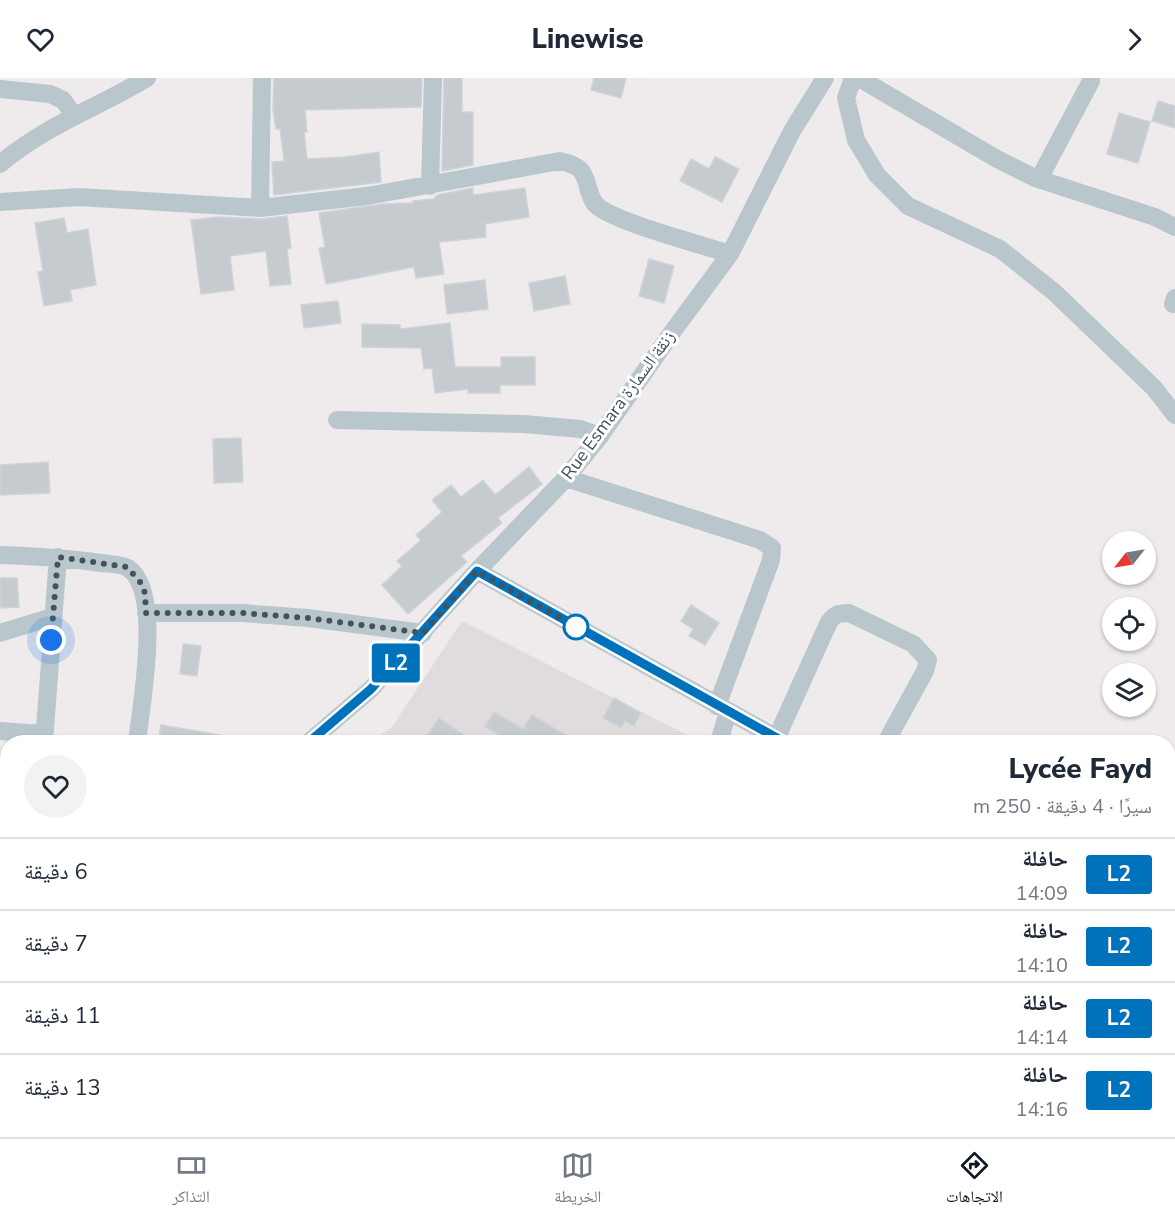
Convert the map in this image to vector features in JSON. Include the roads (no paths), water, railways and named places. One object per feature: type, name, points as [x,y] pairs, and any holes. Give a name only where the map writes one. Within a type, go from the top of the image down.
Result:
[{"type":"street","points":[[0,164],[34,138],[147,78]]},
{"type":"street","points":[[260,208],[262,78]]},
{"type":"street","points":[[430,186],[433,78]]},
{"type":"street","name":"Rue Esmara زنقة السمارة","points":[[317,735],[371,689],[477,571],[566,478],[600,436],[673,330],[730,254],[792,131],[825,78]]},
{"type":"street","points":[[853,78],[846,98],[856,140],[877,175],[908,206],[1000,249],[1054,292],[1154,388],[1175,415]]},
{"type":"street","points":[[860,78],[997,159],[1039,179],[1155,217],[1175,227]]},
{"type":"street","points":[[1039,179],[1091,81]]},
{"type":"street","points":[[0,88],[50,94],[63,100],[74,115]]},
{"type":"street","points":[[0,202],[79,197],[260,208],[367,196],[560,161],[573,164],[583,171],[591,198],[598,207],[630,222],[730,254]]},
{"type":"street","points":[[337,420],[524,424],[580,429],[600,436]]},
{"type":"street","points":[[566,478],[760,540],[772,548],[771,560],[723,709],[720,735]]},
{"type":"street","points":[[0,555],[58,557],[127,567],[141,583],[145,593],[146,613],[145,675],[137,735]]},
{"type":"street","points":[[44,735],[58,557]]},
{"type":"street","points":[[477,571],[769,735]]},
{"type":"street","points":[[146,613],[253,614],[308,618],[423,633]]},
{"type":"street","points":[[782,735],[828,624],[833,616],[840,613],[849,613],[913,644],[928,660],[925,671],[890,735]]},
{"type":"street","points":[[0,633],[52,617]]},
{"type":"street","points":[[0,731],[25,735]]}]
